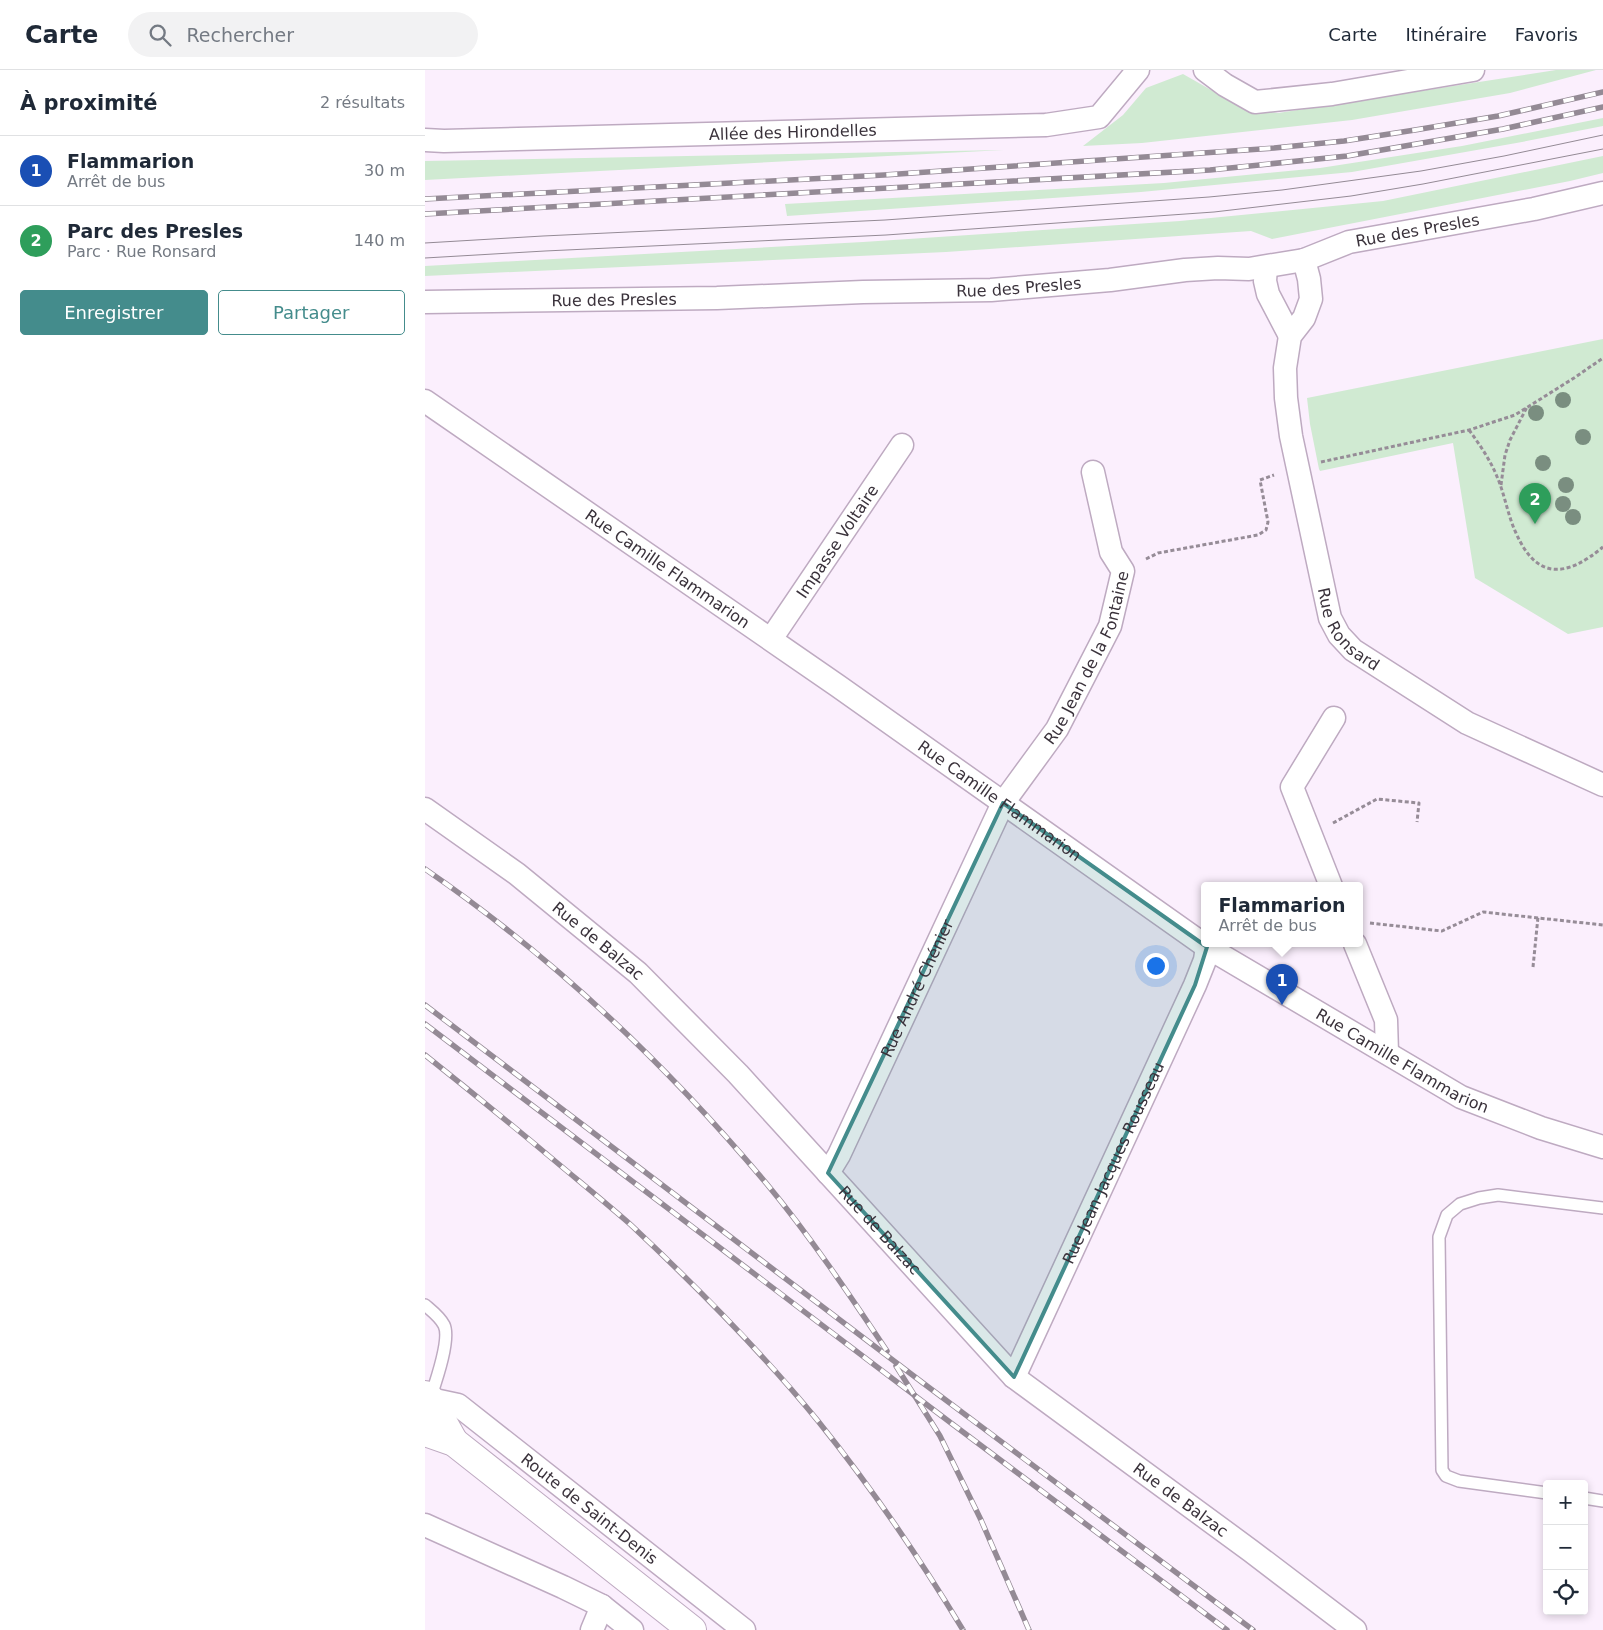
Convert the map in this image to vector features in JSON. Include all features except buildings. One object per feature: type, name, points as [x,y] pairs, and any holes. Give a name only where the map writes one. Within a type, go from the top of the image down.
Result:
[{"type":"main road","name":"Route de Saint-Denis","points":[[428,1397],[454,1442]]},
{"type":"main road","name":"Route de Saint-Denis","points":[[425,1432],[454,1442],[692,1630]]},
{"type":"street","name":"Allée des Hirondelles","points":[[425,140],[1046,125],[1099,118],[1138,70]]},
{"type":"street","points":[[1205,70],[1225,85],[1255,102],[1332,94],[1473,70]]},
{"type":"street","name":"Rue des Presles","points":[[425,302],[717,298],[863,292],[991,290],[1110,280],[1185,270],[1249,269],[1304,260],[1349,242],[1534,209],[1603,193]]},
{"type":"street","name":"Rue Ronsard","points":[[1304,260],[1309,279],[1311,299],[1304,318],[1290,336],[1285,368],[1286,398],[1291,436],[1330,618],[1339,635],[1353,650],[1467,724],[1603,784]]},
{"type":"street","points":[[1266,267],[1265,281],[1267,294],[1290,336]]},
{"type":"street","name":"Rue Camille Flammarion","points":[[425,400],[771,639],[1201,943]]},
{"type":"street","name":"Impasse Voltaire","points":[[771,639],[902,445]]},
{"type":"street","name":"Rue Jean de la Fontaine","points":[[1003,803],[1057,729],[1110,626],[1123,571],[1111,552],[1093,472]]},
{"type":"street","points":[[1329,882],[1291,788],[1334,718]]},
{"type":"street","name":"Rue André Chénier","points":[[829,1173],[1003,803]]},
{"type":"street","name":"Rue de Balzac","points":[[425,809],[517,874],[638,973],[737,1074],[1014,1376],[1355,1630]]},
{"type":"street","points":[[1363,944],[1386,1020],[1387,1053]]},
{"type":"street","name":"Rue Camille Flammarion","points":[[1207,947],[1461,1097],[1541,1128],[1603,1147]]},
{"type":"street","name":"Rue Jean-Jacques Rousseau","points":[[1014,1376],[1195,985],[1205,960],[1207,947]]},
{"type":"street","name":"Route de Saint-Denis","points":[[428,1397],[457,1405],[744,1630]]},
{"type":"street","points":[[425,1525],[602,1606],[632,1630]]},
{"type":"street","points":[[592,1630],[602,1606]]},
{"type":"lane","points":[[1543,1492],[1459,1481],[1445,1476],[1442,1470],[1439,1237],[1447,1215],[1460,1204],[1479,1198],[1498,1195],[1603,1208]]},
{"type":"lane","points":[[425,1305],[437,1315],[445,1327],[444,1346],[439,1370],[428,1397]]},
{"type":"lane","points":[[1588,1499],[1603,1501]]},
{"type":"path","points":[[1123,571],[1158,553],[1258,535],[1266,530],[1268,522],[1260,480],[1267,476],[1298,470],[1317,463],[1469,430],[1515,415],[1575,378],[1603,358]]},
{"type":"path","points":[[1501,486],[1505,455],[1510,440],[1528,406]]},
{"type":"path","points":[[1469,430],[1485,452],[1501,486],[1515,533],[1530,556],[1538,564],[1548,569],[1558,570],[1583,562],[1603,547]]},
{"type":"path","points":[[1311,835],[1377,798],[1419,803],[1417,822]]},
{"type":"path","points":[[1363,931],[1371,922],[1442,931],[1483,912],[1603,925]]},
{"type":"path","points":[[1533,966],[1538,917]]},
{"type":"highlighted area","points":[[1003,803],[1207,947],[1195,985],[1014,1377],[828,1173]]},
{"type":"green space","points":[[1556,70],[1596,70],[1510,93],[1352,120],[1142,143],[1083,146],[1123,115],[1146,88],[1183,74],[1241,107],[1278,113]]},
{"type":"green space","points":[[1603,118],[1603,126],[1352,172],[1141,192],[787,216],[785,204],[1164,183],[1320,168],[1462,146]]},
{"type":"green space","points":[[1004,150],[425,180],[425,161]]},
{"type":"green space","points":[[1603,156],[1603,173],[1272,239],[1251,231],[946,252],[425,276],[425,266],[863,242],[1180,221],[1383,201]]},
{"type":"green space","points":[[1603,339],[1603,627],[1568,634],[1475,578],[1453,443],[1320,471],[1319,469],[1307,398]]},
{"type":"tram line","points":[[425,243],[885,220],[1209,197],[1282,190],[1421,171],[1603,135]]},
{"type":"tram line","points":[[425,258],[886,235],[1214,212],[1351,196],[1603,149]]},
{"type":"railway","points":[[425,199],[884,175],[1274,148],[1344,141],[1498,116],[1603,92]]},
{"type":"railway","points":[[425,214],[1210,170],[1347,156],[1503,129],[1603,107]]},
{"type":"railway","points":[[425,869],[518,938],[563,976],[606,1014],[689,1096],[782,1203],[829,1266],[887,1351]]},
{"type":"railway","points":[[425,1005],[923,1383],[1253,1630]]},
{"type":"railway","points":[[425,1024],[1227,1630]]},
{"type":"railway","points":[[425,1055],[631,1225],[751,1345],[818,1421],[857,1471],[912,1549],[963,1630]]},
{"type":"railway","points":[[896,1366],[940,1436],[981,1520],[1029,1630]]},
{"type":"place","name":"Parc des Presles","points":[[1535,524]]},
{"type":"place","name":"Flammarion","points":[[1282,1005]]}]
